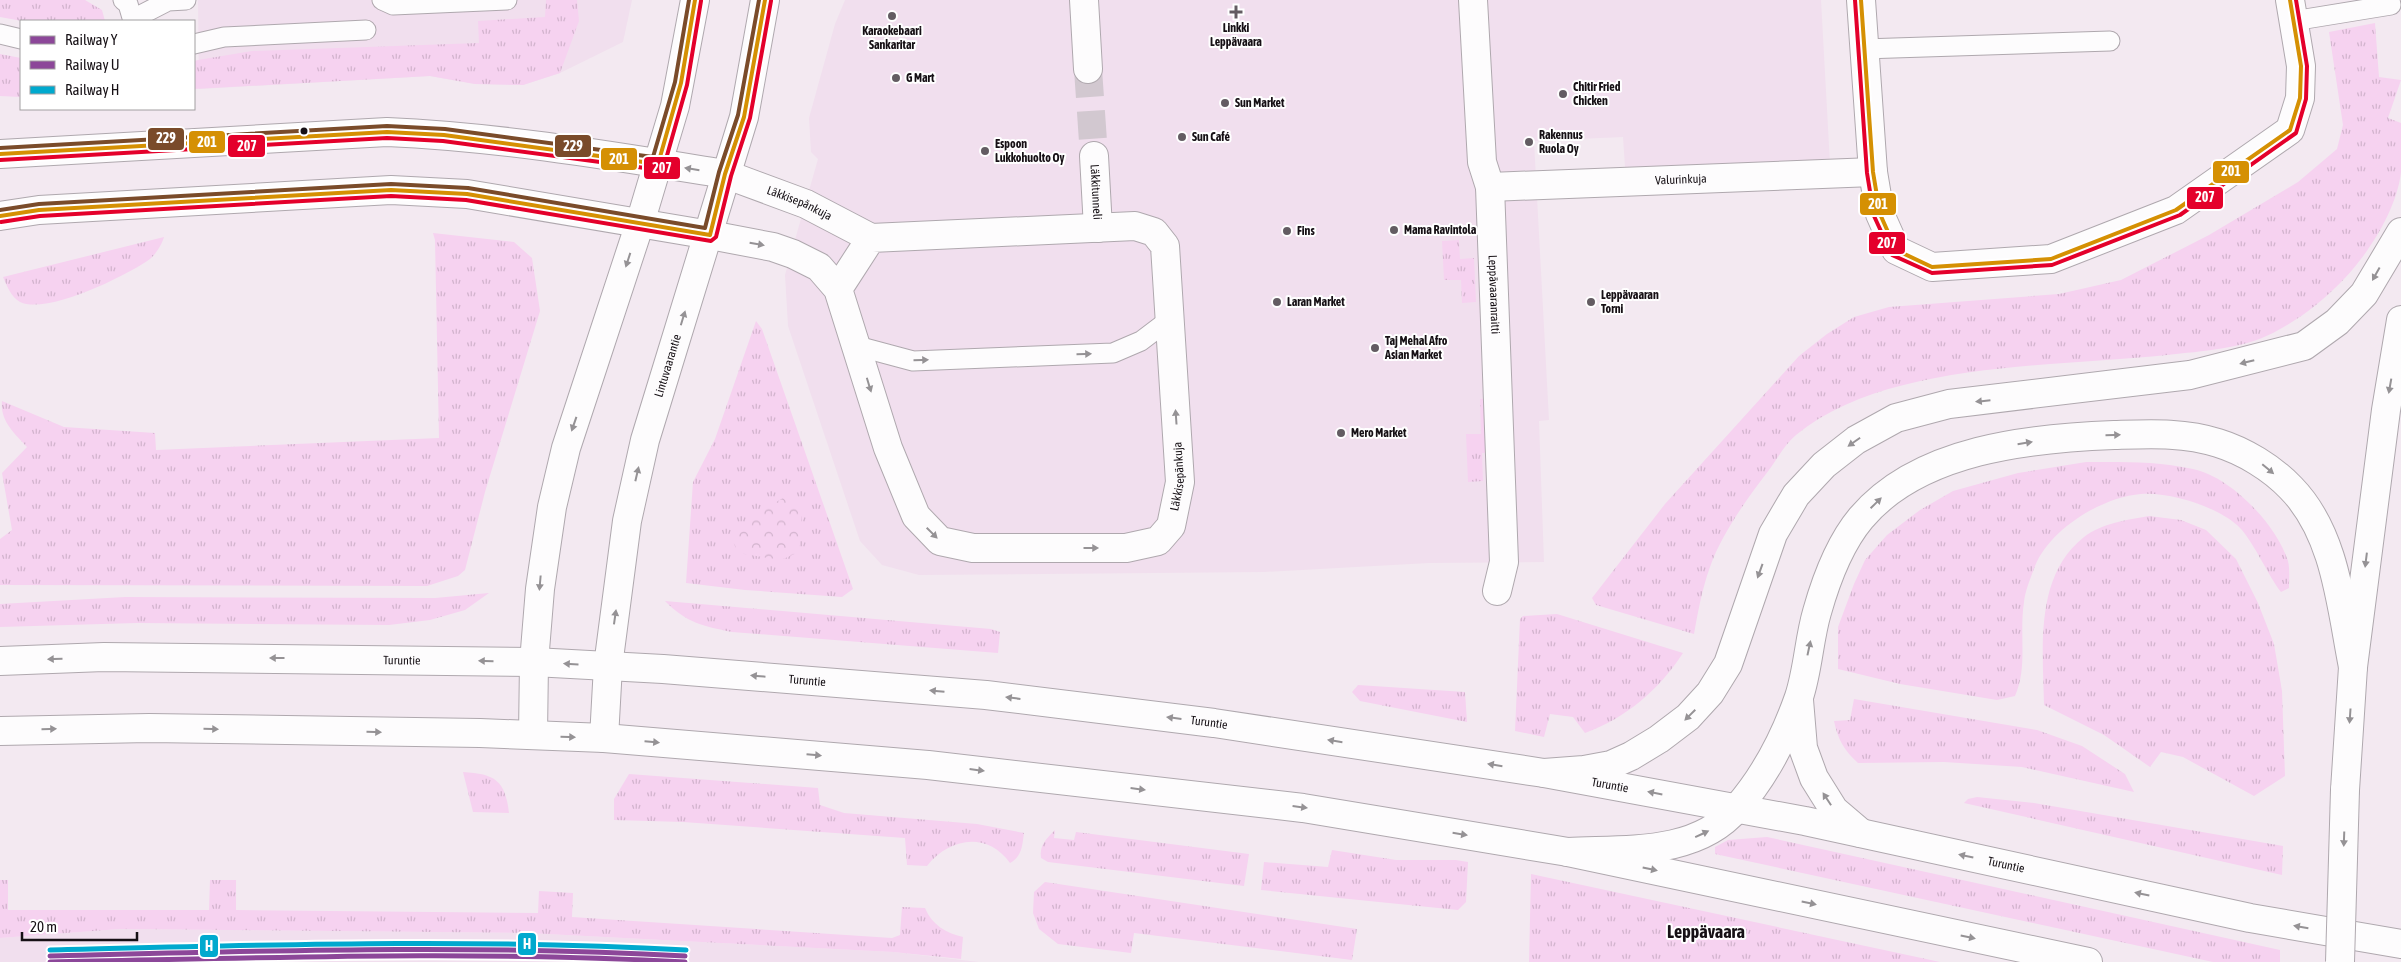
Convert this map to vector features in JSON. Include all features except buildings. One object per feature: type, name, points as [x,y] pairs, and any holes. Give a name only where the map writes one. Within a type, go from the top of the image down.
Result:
[{"type":"main road","points":[[533,735],[534,662],[541,572],[552,507],[566,448],[640,223],[681,83],[695,0]]},
{"type":"main road","name":"Lintuvaarantie","points":[[604,738],[608,666],[627,522],[645,440],[710,235],[726,174],[744,117],[764,0]]},
{"type":"main road","points":[[1084,0],[1088,69]]},
{"type":"main road","name":"Leppävaaranraitti","points":[[1473,0],[1482,162],[1490,187],[1504,562],[1497,591]]},
{"type":"main road","points":[[1861,0],[1873,172],[1880,214],[1896,250],[1932,267],[2051,259],[2176,210],[2290,130],[2300,90],[2301,66],[2292,11]]},
{"type":"main road","name":"Läkkisepänkuja","points":[[0,154],[387,132],[452,136],[726,174],[806,204],[871,238],[1135,226],[1154,232],[1165,246],[1180,482],[1171,526],[1158,541],[1126,548],[973,548],[940,541],[916,516],[888,448],[838,289],[819,267],[793,254],[773,247],[467,194],[391,190],[39,210],[0,216]]},
{"type":"main road","name":"Läkkitunneli","points":[[1094,156],[1098,228]]},
{"type":"main road","name":"Valurinkuja","points":[[1490,187],[1873,172]]},
{"type":"main road","points":[[1544,772],[1584,770],[1611,765],[1632,756],[1688,718],[1710,693],[1728,664],[1773,534],[1796,495],[1824,464],[1856,440],[1896,418],[1949,404],[2190,376],[2304,346],[2337,322],[2364,294],[2401,232]]},
{"type":"main road","points":[[838,289],[871,238]]},
{"type":"main road","points":[[2340,962],[2345,790],[2353,667],[2386,410],[2401,320]]},
{"type":"main road","points":[[1568,852],[1654,847],[1688,841],[1716,828],[1737,808],[1772,760],[1799,696],[1817,611],[1837,557],[1860,518],[1885,495],[1927,470],[1981,450],[2064,437],[2168,433],[2219,443],[2261,463],[2292,489],[2316,522],[2332,562],[2353,667]]},
{"type":"main road","name":"Turuntie","points":[[0,661],[114,657],[534,662],[986,695],[1214,723],[1544,772],[1862,833],[2250,918],[2401,944]]},
{"type":"main road","points":[[1799,696],[1803,748],[1814,778],[1834,810],[1862,833]]},
{"type":"main road","points":[[0,730],[149,728],[533,735],[604,738],[928,765],[1303,808],[1568,852],[2088,962]]},
{"type":"lane","points":[[123,0],[128,4],[133,20],[168,1],[186,0]]},
{"type":"lane","points":[[382,0],[392,5],[507,0]]},
{"type":"lane","points":[[2292,11],[2391,5],[2390,0]]},
{"type":"lane","points":[[195,44],[224,37],[366,30]]},
{"type":"lane","points":[[0,34],[20,39]]},
{"type":"lane","points":[[1863,49],[2110,41]]},
{"type":"lane","points":[[857,346],[913,361],[1112,353],[1141,341],[1170,319]]},
{"type":"shaded area","points":[[198,0],[632,0],[623,42],[560,73],[523,85],[475,84],[430,76],[199,89]]},
{"type":"shaded area","points":[[845,0],[1821,0],[1830,164],[1625,167],[1623,137],[1534,141],[1549,420],[1539,421],[1544,562],[1429,563],[1264,572],[919,575],[882,565],[860,541],[788,326],[785,275],[818,159],[811,152],[809,118],[835,24]]},
{"type":"shaded area","points":[[120,929],[527,933],[893,952],[979,962],[0,962],[0,938]]},
{"type":"green space","points":[[0,0],[85,0],[102,10],[105,20],[20,21],[0,17]]},
{"type":"green space","points":[[546,0],[577,0],[579,21],[560,73],[523,85],[475,84],[430,76],[195,89],[195,61],[252,51],[479,43],[478,21],[545,17]]},
{"type":"green space","points":[[2375,23],[2379,77],[2401,80],[2388,118],[2401,123],[2401,172],[2398,186],[2388,215],[2363,257],[2336,287],[2311,309],[2273,333],[2235,346],[2167,355],[2024,366],[1973,372],[1923,380],[1876,393],[1833,411],[1796,435],[1785,447],[1744,504],[1721,542],[1710,567],[1700,600],[1694,634],[1596,605],[1592,598],[1665,504],[1799,356],[1827,334],[1854,317],[1889,307],[2059,294],[2121,280],[2209,235],[2298,182],[2337,149],[2343,125],[2329,32]]},
{"type":"green space","points":[[0,54],[20,58],[20,97],[0,96]]},
{"type":"green space","points":[[433,233],[514,242],[532,258],[540,311],[485,492],[465,570],[458,576],[427,586],[0,585],[0,539],[12,530],[2,473],[27,447],[6,421],[3,415],[2,401],[64,427],[155,433],[156,450],[439,438],[435,240]]},
{"type":"green space","points":[[164,237],[150,259],[105,284],[67,299],[32,305],[20,302],[12,294],[3,277]]},
{"type":"green space","points":[[1459,240],[1460,259],[1474,258],[1476,302],[1462,303],[1461,280],[1444,280],[1442,241]]},
{"type":"green space","points":[[756,321],[762,329],[853,589],[842,597],[745,590],[686,583],[693,482],[715,439]]},
{"type":"green space","points":[[1494,398],[1496,452],[1482,453],[1483,481],[1468,482],[1466,434],[1481,434],[1480,399]]},
{"type":"green space","points":[[2086,462],[2139,462],[2180,466],[2208,474],[2222,482],[2250,504],[2273,532],[2288,561],[2289,588],[2281,592],[2243,531],[2228,518],[2205,506],[2165,495],[2141,494],[2126,496],[2094,508],[2079,517],[2052,540],[2042,552],[2028,584],[2025,598],[2021,673],[2015,696],[1997,700],[1900,684],[1838,669],[1838,627],[1865,560],[1887,535],[1920,510],[1953,491],[2018,473]]},
{"type":"green space","points":[[783,498],[802,514],[799,552],[781,560],[738,553],[732,539],[753,516]]},
{"type":"green space","points":[[2149,516],[2181,520],[2206,530],[2236,559],[2258,603],[2274,644],[2282,691],[2285,776],[2254,796],[2183,757],[2161,752],[2150,767],[2104,735],[2044,705],[2043,638],[2045,615],[2049,593],[2057,572],[2068,553],[2091,532],[2115,523]]},
{"type":"green space","points":[[489,593],[465,610],[430,620],[389,625],[137,623],[0,627],[0,604],[125,597],[435,598]]},
{"type":"green space","points":[[665,601],[991,629],[1000,632],[998,653],[732,632],[712,628],[688,619]]},
{"type":"green space","points":[[1557,614],[1683,653],[1652,691],[1628,711],[1600,727],[1585,733],[1573,717],[1550,714],[1544,737],[1515,731],[1520,619],[1523,616]]},
{"type":"green space","points":[[1358,685],[1465,692],[1467,722],[1360,701],[1352,692]]},
{"type":"green space","points":[[1854,699],[2037,730],[2082,746],[2125,774],[2134,792],[2022,767],[1944,762],[1858,763],[1842,744],[1834,721],[1850,720]]},
{"type":"green space","points":[[463,772],[491,777],[496,781],[505,793],[509,813],[473,812]]},
{"type":"green space","points":[[629,774],[818,788],[820,805],[844,813],[977,824],[1024,833],[1023,843],[1021,851],[1010,863],[1001,853],[990,846],[968,842],[946,849],[927,866],[907,865],[905,838],[683,822],[614,820],[614,799]]},
{"type":"green space","points":[[1977,797],[2034,803],[2283,846],[2282,875],[1964,803],[1968,799]]},
{"type":"green space","points":[[1055,830],[1054,838],[1074,840],[1076,832],[1249,854],[1244,886],[1048,862],[1041,858],[1041,849],[1044,842]]},
{"type":"green space","points":[[1767,837],[2280,950],[2280,962],[2213,962],[1715,854],[1715,847],[1728,840]]},
{"type":"green space","points":[[1332,850],[1396,860],[1456,860],[1468,862],[1466,902],[1458,910],[1261,890],[1264,862],[1328,867]]},
{"type":"green space","points":[[1531,874],[1940,962],[1529,962]]},
{"type":"green space","points":[[0,880],[8,880],[8,910],[209,910],[210,880],[236,880],[236,910],[538,913],[539,891],[573,893],[572,917],[892,938],[900,935],[902,907],[925,908],[936,924],[951,933],[963,937],[961,959],[893,952],[527,933],[120,929],[0,938]]},
{"type":"green space","points":[[1045,882],[1357,929],[1352,960],[1134,933],[1131,953],[1058,944],[1039,929],[1033,913],[1034,892]]},
{"type":"tunnel","points":[[1088,69],[1094,156]]},
{"type":"rail line","name":"H","points":[[50,950],[447,943],[606,946],[686,950]]},
{"type":"rail line","name":"U","points":[[50,956],[447,949],[606,952],[685,956]]},
{"type":"rail line","name":"Y","points":[[50,962],[447,956],[606,958],[685,962]]},
{"type":"transit line","name":"229","points":[[0,148],[387,126],[445,129],[653,157],[675,82],[689,0]]},
{"type":"transit line","name":"201","points":[[0,154],[387,132],[444,135],[658,164],[681,83],[695,0]]},
{"type":"transit line","name":"229","points":[[0,210],[39,204],[391,184],[468,188],[705,228],[719,172],[738,115],[759,0]]},
{"type":"transit line","name":"201","points":[[0,216],[39,210],[391,190],[467,194],[710,235],[725,174],[744,117],[765,0]]},
{"type":"transit line","name":"207","points":[[1855,0],[1867,173],[1874,216],[1892,255],[1932,273],[2052,265],[2180,215],[2296,133],[2306,99],[2307,66],[2296,0]]},
{"type":"transit line","name":"201","points":[[1861,0],[1873,172],[1880,214],[1896,250],[1932,267],[2051,259],[2176,210],[2290,130],[2300,98],[2301,66],[2290,0]]},
{"type":"transit line","name":"207","points":[[0,160],[387,138],[443,141],[660,170],[664,166],[687,85],[701,1]]},
{"type":"transit line","name":"207","points":[[1,222],[40,216],[391,196],[466,200],[711,241],[716,237],[731,176],[750,118],[771,1]]},
{"type":"place","name":"Linkki Leppävaara","points":[[1236,12]]},
{"type":"place","name":"Karaokebaari Sankaritar","points":[[892,16]]},
{"type":"place","name":"G Mart","points":[[896,78]]},
{"type":"place","name":"Chitir Fried Chicken","points":[[1563,94]]},
{"type":"place","name":"Sun Market","points":[[1225,103]]},
{"type":"place","name":"Sun Café","points":[[1182,137]]},
{"type":"place","name":"Rakennus Ruola Oy","points":[[1529,142]]},
{"type":"place","name":"Espoon Lukkohuolto Oy","points":[[985,151]]},
{"type":"place","name":"Mama Ravintola","points":[[1394,230]]},
{"type":"place","name":"Fins","points":[[1287,231]]},
{"type":"place","name":"Laran Market","points":[[1277,302]]},
{"type":"place","name":"Leppävaaran Torni","points":[[1591,302]]},
{"type":"place","name":"Taj Mehal Afro Asian Market","points":[[1375,348]]},
{"type":"place","name":"Mero Market","points":[[1341,433]]},
{"type":"district","name":"Leppävaara","points":[[1706,931]]}]
